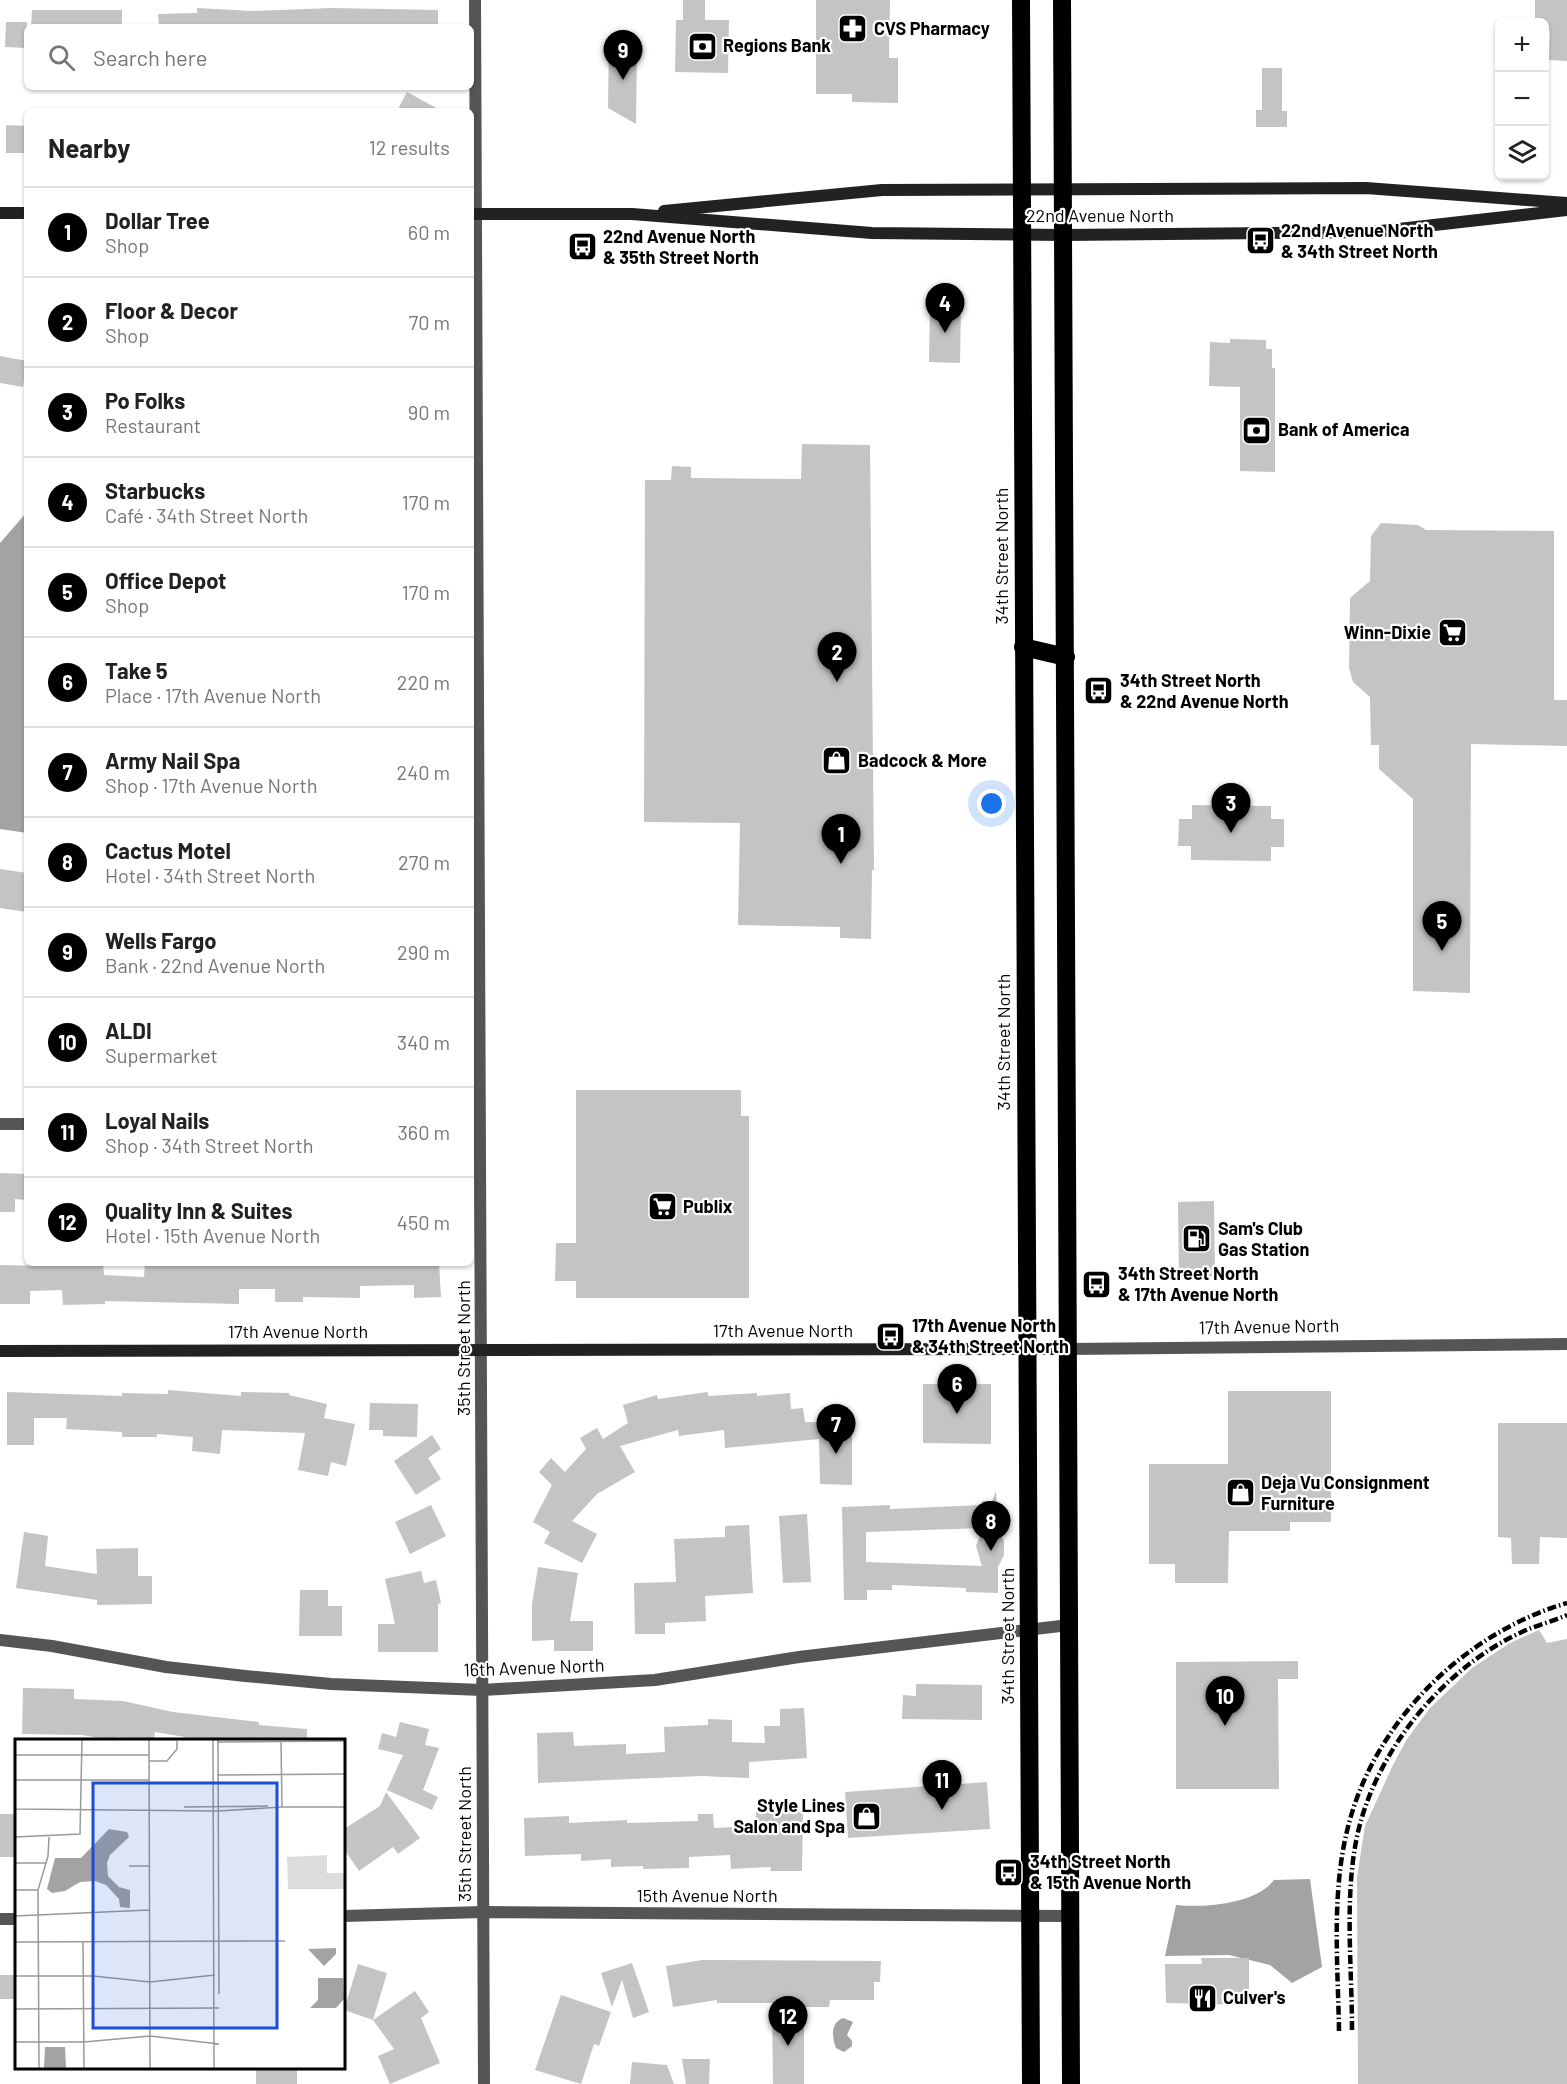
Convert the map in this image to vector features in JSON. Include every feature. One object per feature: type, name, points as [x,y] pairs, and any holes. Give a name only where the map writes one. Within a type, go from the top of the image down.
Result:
[{"type":"highway","name":"34th Street North","points":[[1021,0],[1020,190],[1031,2084]]},
{"type":"highway","points":[[1062,0],[1071,2084]]},
{"type":"highway","points":[[1023,647],[1066,657]]},
{"type":"main road","name":"22nd Avenue North","points":[[632,214],[882,190],[1366,188],[1567,203]]},
{"type":"main road","name":"22nd Avenue North","points":[[474,214],[632,214],[872,233],[1064,235],[1372,232],[1567,210]]},
{"type":"main road","points":[[0,213],[24,213]]},
{"type":"main road","name":"17th Avenue North","points":[[0,1351],[1069,1349]]},
{"type":"street","name":"35th Street North","points":[[474,143],[476,0]]},
{"type":"street","name":"35th Street North","points":[[474,705],[475,1082],[482,1350],[484,2084]]},
{"type":"street","points":[[0,1124],[24,1124]]},
{"type":"street","name":"17th Avenue North","points":[[1069,1349],[1282,1345],[1567,1344]]},
{"type":"street","name":"16th Avenue North","points":[[0,1640],[52,1646],[166,1667],[245,1676],[331,1684],[482,1690],[655,1680],[799,1657],[1069,1625]]},
{"type":"street","name":"15th Avenue North","points":[[345,1916],[483,1912],[1070,1916]]},
{"type":"shaded area","points":[[24,515],[24,833],[0,829],[0,543]]},
{"type":"shaded area","points":[[1310,1879],[1322,1967],[1292,1983],[1270,1965],[1229,1955],[1165,1956],[1176,1905],[1201,1906],[1229,1903],[1255,1894],[1274,1880]]},
{"type":"shaded area","points":[[843,2018],[853,2022],[847,2035],[852,2041],[852,2046],[844,2052],[836,2048],[833,2035],[836,2023]]},
{"type":"building","name":"Regions Bank","points":[[683,0],[705,0],[705,20],[729,20],[728,73],[675,72],[676,20],[683,20]]},
{"type":"building","name":"CVS Pharmacy","points":[[816,0],[890,0],[889,58],[898,58],[898,103],[852,102],[852,94],[816,94]]},
{"type":"building","points":[[1535,0],[1567,0],[1567,61],[1549,60],[1549,18],[1535,18]]},
{"type":"building","points":[[197,8],[251,11],[331,8],[438,10],[438,24],[159,24],[158,14],[197,13]]},
{"type":"building","points":[[32,10],[122,10],[122,24],[31,24]]},
{"type":"building","points":[[6,22],[27,22],[24,24],[24,48],[5,47]]},
{"type":"building","points":[[609,37],[637,53],[636,124],[608,108]]},
{"type":"building","points":[[1262,68],[1282,68],[1282,111],[1287,111],[1287,127],[1256,127],[1256,110],[1262,110]]},
{"type":"building","points":[[407,92],[436,108],[399,108]]},
{"type":"building","points":[[6,125],[24,126],[24,153],[6,153]]},
{"type":"building","points":[[930,303],[961,304],[960,363],[929,362]]},
{"type":"building","name":"Bank of America","points":[[1230,339],[1266,340],[1266,349],[1272,349],[1272,368],[1275,368],[1275,472],[1240,471],[1240,387],[1209,386],[1210,342],[1230,343]]},
{"type":"building","points":[[0,356],[24,360],[23,387],[0,383]]},
{"type":"building","points":[[802,444],[870,445],[874,870],[872,870],[871,939],[840,938],[840,927],[738,925],[740,823],[644,822],[645,480],[671,480],[672,466],[691,467],[691,478],[801,479]]},
{"type":"building","name":"Winn-Dixie","points":[[1381,523],[1418,525],[1426,530],[1554,531],[1554,700],[1567,700],[1567,746],[1471,744],[1470,993],[1413,991],[1413,799],[1379,769],[1379,745],[1371,745],[1370,697],[1353,682],[1349,668],[1350,598],[1370,581],[1371,536]]},
{"type":"building","points":[[1192,805],[1271,806],[1271,819],[1284,819],[1284,847],[1271,847],[1271,861],[1191,860],[1191,846],[1178,846],[1179,819],[1192,819]]},
{"type":"building","points":[[0,869],[24,873],[24,912],[0,908]]},
{"type":"building","name":"Publix","points":[[576,1090],[741,1090],[741,1116],[749,1116],[749,1298],[576,1298],[576,1281],[555,1281],[556,1243],[576,1243]]},
{"type":"building","points":[[0,1173],[24,1174],[24,1200],[15,1199],[15,1212],[0,1212]]},
{"type":"building","name":"Sam's Club Gas Station","points":[[1214,1201],[1215,1277],[1179,1277],[1178,1202]]},
{"type":"building","points":[[0,1265],[103,1266],[104,1275],[144,1277],[145,1266],[439,1266],[441,1297],[414,1298],[414,1285],[360,1286],[360,1298],[303,1297],[303,1302],[275,1302],[275,1289],[239,1289],[239,1304],[105,1301],[105,1304],[63,1305],[62,1290],[30,1291],[30,1304],[0,1304]]},
{"type":"building","points":[[923,1384],[991,1384],[991,1444],[923,1443]]},
{"type":"building","points":[[168,1390],[241,1396],[241,1392],[289,1393],[289,1395],[327,1404],[324,1418],[355,1424],[346,1466],[331,1462],[328,1476],[298,1470],[305,1433],[222,1430],[220,1454],[192,1451],[193,1437],[157,1434],[157,1437],[122,1437],[122,1432],[66,1429],[67,1418],[34,1418],[34,1445],[7,1445],[7,1392],[122,1396],[122,1393],[168,1394]]},
{"type":"building","name":"Deja Vu Consignment Furniture","points":[[1228,1391],[1331,1391],[1331,1522],[1290,1522],[1290,1531],[1229,1531],[1228,1583],[1175,1583],[1175,1564],[1149,1564],[1149,1464],[1228,1464]]},
{"type":"building","points":[[708,1392],[708,1396],[790,1393],[791,1409],[803,1408],[805,1422],[852,1423],[852,1485],[820,1484],[819,1439],[725,1448],[724,1430],[679,1436],[678,1430],[620,1446],[635,1472],[597,1494],[572,1521],[597,1534],[582,1563],[544,1543],[550,1532],[533,1522],[552,1485],[539,1472],[551,1458],[565,1472],[586,1449],[580,1438],[597,1428],[603,1439],[628,1423],[623,1405],[657,1395],[658,1399]]},
{"type":"building","points":[[370,1403],[418,1404],[417,1437],[383,1436],[383,1430],[369,1430]]},
{"type":"building","points":[[1498,1423],[1567,1423],[1567,1538],[1540,1537],[1539,1564],[1512,1564],[1511,1538],[1498,1537]]},
{"type":"building","points":[[432,1435],[441,1449],[428,1458],[441,1479],[416,1495],[394,1461]]},
{"type":"building","points":[[996,1491],[998,1526],[1004,1542],[1004,1555],[998,1567],[998,1593],[966,1592],[966,1588],[892,1585],[892,1590],[867,1590],[867,1600],[844,1600],[842,1507],[890,1505],[890,1509],[982,1505],[982,1501],[992,1501]],"holes":[[[983,1528],[976,1546],[982,1566],[866,1562],[866,1532]]]},
{"type":"building","points":[[431,1505],[446,1536],[410,1554],[395,1522]]},
{"type":"building","points":[[807,1514],[811,1582],[783,1583],[779,1516]]},
{"type":"building","points":[[749,1525],[753,1593],[705,1596],[706,1621],[665,1623],[665,1634],[635,1634],[634,1583],[676,1582],[674,1539],[725,1537],[725,1526]]},
{"type":"building","points":[[24,1532],[48,1536],[45,1566],[97,1574],[96,1549],[138,1548],[138,1576],[152,1576],[152,1604],[97,1605],[97,1600],[16,1588]]},
{"type":"building","points":[[538,1567],[578,1573],[570,1621],[593,1621],[593,1651],[554,1651],[554,1640],[532,1641],[532,1604]]},
{"type":"building","points":[[421,1571],[424,1583],[436,1580],[441,1603],[438,1604],[438,1652],[378,1652],[378,1624],[395,1624],[385,1579]]},
{"type":"building","points":[[300,1590],[328,1590],[328,1606],[342,1606],[342,1636],[299,1636]]},
{"type":"building","points":[[1539,1630],[1547,1643],[1567,1639],[1567,2084],[1358,2084],[1357,1877],[1365,1826],[1407,1739],[1430,1708],[1472,1668],[1510,1643]]},
{"type":"building","points":[[1298,1661],[1298,1679],[1278,1679],[1279,1789],[1176,1789],[1176,1662]]},
{"type":"building","points":[[916,1684],[982,1685],[982,1720],[902,1719],[903,1695],[916,1696]]},
{"type":"building","points":[[23,1688],[74,1689],[74,1699],[123,1701],[173,1712],[259,1722],[259,1725],[307,1729],[307,1739],[184,1739],[185,1737],[155,1732],[154,1739],[116,1737],[116,1739],[99,1739],[82,1735],[22,1734]]},
{"type":"building","points":[[804,1708],[807,1758],[749,1762],[749,1778],[702,1776],[538,1783],[537,1733],[573,1732],[574,1746],[626,1744],[626,1754],[665,1752],[664,1727],[708,1725],[708,1719],[732,1720],[732,1742],[765,1743],[764,1726],[780,1726],[780,1709]]},
{"type":"building","points":[[400,1722],[429,1729],[425,1745],[439,1748],[423,1790],[438,1797],[432,1810],[387,1790],[403,1755],[378,1749],[382,1733],[396,1737]]},
{"type":"building","points":[[987,1782],[990,1829],[848,1838],[845,1792]]},
{"type":"building","points":[[386,1792],[420,1838],[398,1854],[393,1847],[359,1871],[345,1850],[345,1828],[380,1806]]},
{"type":"building","points":[[756,1812],[803,1812],[802,1871],[770,1871],[771,1867],[731,1869],[730,1855],[689,1857],[689,1868],[643,1869],[643,1866],[611,1867],[611,1859],[581,1861],[581,1854],[525,1856],[524,1818],[569,1816],[569,1823],[627,1820],[627,1823],[698,1821],[698,1814],[713,1814],[714,1828],[756,1826]]},
{"type":"building","points":[[0,1814],[15,1814],[15,1857],[0,1857]]},
{"type":"building","points":[[1201,1958],[1249,1958],[1249,2005],[1166,2003],[1165,1964],[1202,1964]]},
{"type":"building","points":[[702,1960],[881,1961],[880,1982],[874,1982],[874,2000],[830,2000],[829,2007],[804,2007],[804,2084],[773,2084],[772,2003],[717,2003],[717,2000],[673,2007],[666,1966]]},
{"type":"building","points":[[632,1963],[649,2012],[633,2018],[622,1980],[612,2007],[601,1973]]},
{"type":"building","points":[[358,1964],[387,1973],[373,2020],[345,2010]]},
{"type":"building","points":[[0,1975],[15,1975],[15,1999],[0,1999]]},
{"type":"building","points":[[415,1991],[429,2012],[421,2018],[440,2063],[390,2084],[378,2056],[394,2049],[373,2020]]},
{"type":"building","points":[[561,1995],[611,2012],[599,2046],[594,2044],[581,2084],[535,2070]]},
{"type":"building","points":[[682,2059],[710,2059],[709,2084],[686,2084]]},
{"type":"building","points":[[632,2062],[667,2065],[674,2084],[630,2084]]},
{"type":"building","points":[[256,2069],[297,2069],[297,2084],[256,2084]]},
{"type":"railway","points":[[1339,2031],[1337,1929],[1339,1877],[1348,1827],[1361,1788],[1379,1752],[1402,1718],[1429,1687],[1459,1659],[1493,1636],[1529,1617],[1567,1603]]},
{"type":"railway","points":[[1352,2030],[1350,1915],[1352,1869],[1363,1813],[1376,1780],[1393,1749],[1414,1719],[1438,1692],[1465,1668],[1494,1647],[1524,1631],[1567,1615]]},
{"type":"place","name":"CVS Pharmacy","points":[[853,29]]},
{"type":"place","name":"Regions Bank","points":[[702,46]]},
{"type":"place","name":"Wells Fargo","points":[[623,80]]},
{"type":"place","name":"22nd Avenue North & 34th Street North","points":[[1260,241]]},
{"type":"place","name":"22nd Avenue North & 35th Street North","points":[[582,247]]},
{"type":"place","name":"Starbucks","points":[[945,333]]},
{"type":"place","name":"Bank of America","points":[[1257,430]]},
{"type":"place","name":"Winn-Dixie","points":[[1452,633]]},
{"type":"place","name":"Floor & Decor","points":[[837,682]]},
{"type":"place","name":"34th Street North & 22nd Avenue North","points":[[1099,691]]},
{"type":"place","name":"Badcock & More","points":[[837,761]]},
{"type":"place","name":"Po Folks","points":[[1231,833]]},
{"type":"place","name":"Dollar Tree","points":[[841,864]]},
{"type":"place","name":"Office Depot","points":[[1442,951]]},
{"type":"place","name":"Publix","points":[[662,1207]]},
{"type":"place","name":"Sam's Club Gas Station","points":[[1197,1239]]},
{"type":"place","name":"34th Street North & 17th Avenue North","points":[[1097,1284]]},
{"type":"place","name":"17th Avenue North & 34th Street North","points":[[891,1336]]},
{"type":"place","name":"Take 5","points":[[957,1414]]},
{"type":"place","name":"Army Nail Spa","points":[[836,1454]]},
{"type":"place","name":"Deja Vu Consignment Furniture","points":[[1240,1493]]},
{"type":"place","name":"Cactus Motel","points":[[991,1551]]},
{"type":"place","name":"ALDI","points":[[1225,1726]]},
{"type":"place","name":"Loyal Nails","points":[[942,1810]]},
{"type":"place","name":"Style Lines Salon and Spa","points":[[866,1816]]},
{"type":"place","name":"34th Street North & 15th Avenue North","points":[[1009,1872]]},
{"type":"place","name":"Culver's","points":[[1202,1998]]},
{"type":"place","name":"Quality Inn & Suites","points":[[788,2046]]}]
